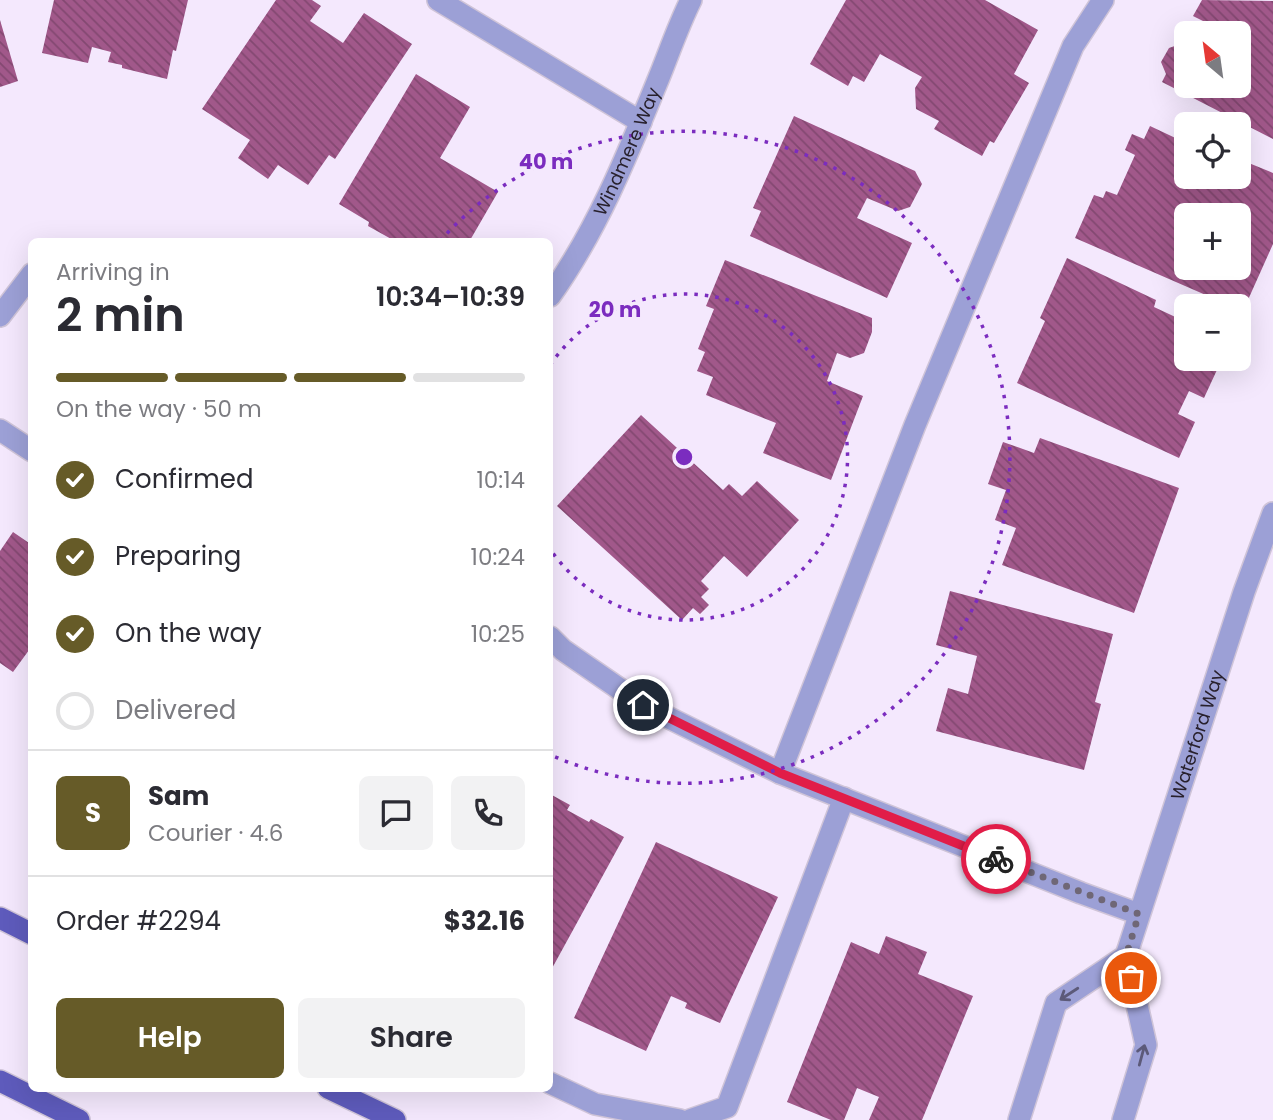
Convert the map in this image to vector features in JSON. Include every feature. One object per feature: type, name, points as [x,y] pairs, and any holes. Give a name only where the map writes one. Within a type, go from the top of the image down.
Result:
[{"type":"main road","points":[[0,918],[28,932]]},
{"type":"main road","points":[[0,1080],[79,1120]]},
{"type":"main road","points":[[336,1092],[395,1120]]},
{"type":"street","points":[[439,0],[640,122]]},
{"type":"street","name":"Windmere Way","points":[[553,292],[571,266],[607,199],[691,0]]},
{"type":"street","points":[[780,773],[915,425],[1073,46],[1102,0]]},
{"type":"street","points":[[0,316],[28,279]]},
{"type":"street","points":[[0,430],[28,448]]},
{"type":"street","name":"Waterford Way","points":[[1123,1120],[1146,1045],[1126,956],[1244,592],[1273,513]]},
{"type":"street","points":[[553,640],[563,650],[643,705],[780,773],[1139,914]]},
{"type":"street","points":[[691,1120],[727,1107],[844,799]]},
{"type":"street","points":[[1019,1120],[1055,1003],[1126,956]]},
{"type":"street","points":[[553,1084],[595,1104],[680,1120]]},
{"type":"building","points":[[54,0],[188,0],[167,79],[122,68],[122,65],[108,62],[111,52],[92,47],[88,63],[42,53]]},
{"type":"building","points":[[276,0],[312,0],[321,6],[310,21],[343,43],[364,13],[412,44],[335,159],[329,155],[308,185],[278,165],[268,179],[238,158],[250,140],[202,109]]},
{"type":"building","points":[[846,0],[985,0],[1038,30],[1014,74],[1029,83],[994,143],[990,141],[982,156],[934,129],[939,121],[916,109],[915,88],[922,77],[880,54],[864,82],[853,76],[848,86],[810,64]]},
{"type":"building","points":[[1202,0],[1273,1],[1273,139],[1251,128],[1251,112],[1220,112],[1193,98],[1251,98],[1251,21],[1203,21],[1193,16]]},
{"type":"building","points":[[0,20],[18,81],[0,87]]},
{"type":"building","points":[[1174,46],[1174,88],[1162,82],[1166,74],[1161,62],[1169,48]]},
{"type":"building","points":[[416,74],[470,107],[440,158],[498,192],[471,238],[389,238],[339,204]]},
{"type":"building","points":[[794,116],[915,171],[922,184],[910,207],[898,211],[867,198],[857,218],[912,243],[887,298],[750,236],[761,211],[753,208]]},
{"type":"building","points":[[1150,126],[1174,137],[1174,189],[1251,189],[1251,164],[1273,173],[1273,244],[1251,294],[1203,294],[1075,238],[1094,195],[1103,198],[1106,191],[1117,195],[1135,155],[1125,150],[1132,134],[1144,139]]},
{"type":"building","points":[[1067,258],[1156,300],[1154,307],[1174,316],[1174,371],[1216,371],[1204,398],[1189,391],[1178,414],[1195,422],[1179,458],[1017,383],[1045,321],[1040,318]]},
{"type":"building","points":[[725,260],[872,318],[872,332],[864,353],[850,358],[837,353],[827,381],[863,396],[831,480],[763,453],[776,423],[706,395],[713,377],[697,371],[705,352],[698,349],[714,309],[706,306]]},
{"type":"building","points":[[641,415],[723,490],[729,484],[742,496],[757,481],[799,520],[747,577],[724,556],[701,581],[709,589],[701,597],[709,605],[700,614],[693,608],[682,620],[557,506]]},
{"type":"building","points":[[1040,438],[1179,488],[1134,613],[1002,565],[1016,528],[995,520],[1006,490],[988,484],[1003,442],[1034,453]]},
{"type":"building","points":[[13,532],[28,542],[28,651],[13,672],[0,663],[0,551]]},
{"type":"building","points":[[950,591],[1113,634],[1095,702],[1101,704],[1084,770],[936,731],[948,688],[968,694],[977,656],[936,645]]},
{"type":"building","points":[[553,796],[570,805],[567,810],[589,822],[591,819],[624,837],[553,967]]},
{"type":"building","points":[[656,842],[778,897],[720,1023],[685,1008],[687,1003],[671,996],[646,1051],[574,1018]]},
{"type":"building","points":[[886,936],[927,952],[918,974],[973,996],[922,1120],[869,1120],[879,1097],[857,1088],[844,1120],[831,1120],[787,1102],[851,942],[879,954]]},
{"type":"way so far","points":[[996,859],[1139,914],[1126,956],[1131,978]]},
{"type":"route","points":[[643,705],[780,773],[996,859]]}]
